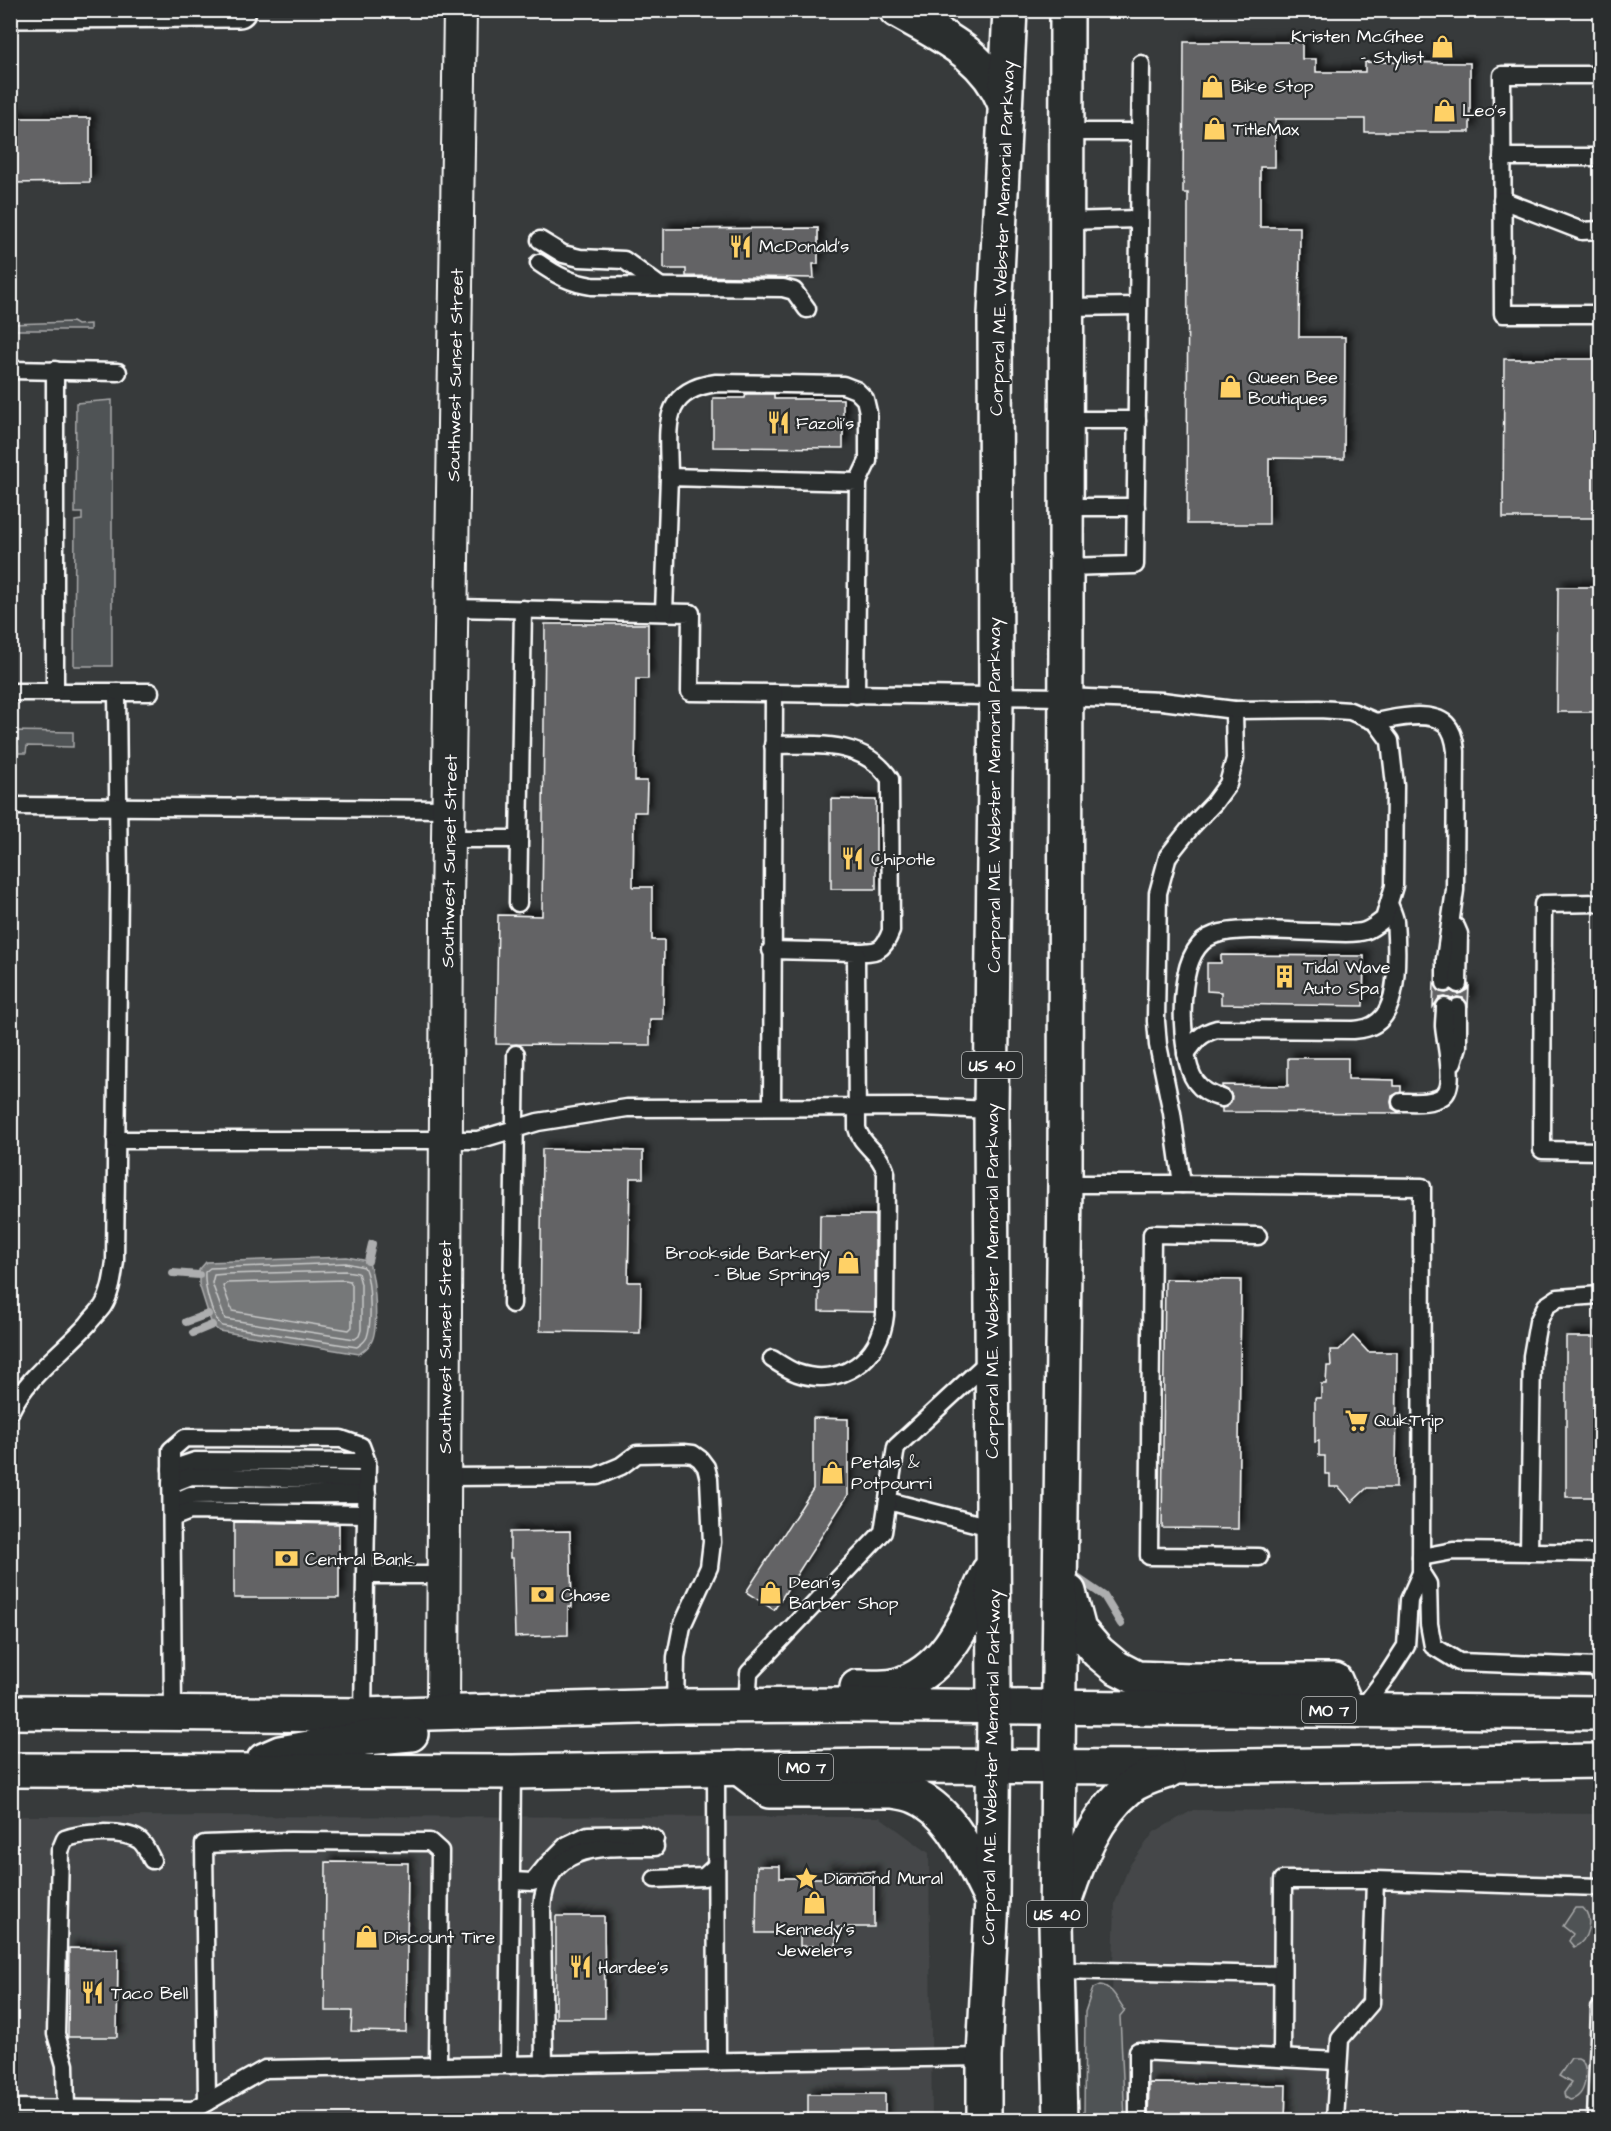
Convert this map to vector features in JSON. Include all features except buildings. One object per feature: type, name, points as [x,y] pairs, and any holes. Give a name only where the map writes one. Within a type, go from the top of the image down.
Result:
[{"type":"main road","points":[[10,11],[239,10]]},
{"type":"main road","points":[[896,10],[962,48],[987,72],[998,87],[1005,104]]},
{"type":"main road","name":"Corporal M.E. Webster Memorial Parkway","points":[[984,2121],[984,2070],[992,1900],[994,1707],[991,1110],[996,697],[995,315],[1010,10]]},
{"type":"main road","name":"US 40","points":[[1061,2121],[1056,1924],[1065,1184],[1064,697],[1067,10]]},
{"type":"main road","points":[[763,1706],[822,1689],[892,1686],[925,1672],[954,1641],[971,1611],[994,1543]]},
{"type":"main road","points":[[1061,1544],[1073,1611],[1079,1630],[1098,1652],[1116,1667],[1137,1678],[1335,1680],[1355,1710]]},
{"type":"main road","name":"MO 7","points":[[10,1712],[363,1715],[675,1706],[763,1706],[1600,1713]]},
{"type":"main road","points":[[241,1771],[280,1753],[366,1738],[411,1734],[432,1728],[443,1712]]},
{"type":"main road","name":"MO 7","points":[[10,1770],[512,1772],[727,1768],[1179,1767],[1600,1761]]},
{"type":"main road","points":[[1056,1924],[1080,1855],[1110,1808],[1130,1787],[1149,1777],[1179,1767]]},
{"type":"main road","points":[[727,1768],[769,1791],[893,1791],[911,1794],[932,1806],[954,1830],[992,1900]]},
{"type":"main road","points":[[984,2070],[999,2121]]},
{"type":"street","name":"Southwest Sunset Street","points":[[443,1712],[446,1140],[460,10]]},
{"type":"lane","points":[[1065,567],[1135,565],[1141,64]]},
{"type":"lane","points":[[1600,75],[1502,75],[1503,314],[1600,314]]},
{"type":"lane","points":[[1067,132],[1140,132]]},
{"type":"lane","points":[[1502,158],[1600,157]]},
{"type":"lane","points":[[1502,200],[1582,231],[1600,231]]},
{"type":"lane","points":[[1066,221],[1138,219]]},
{"type":"lane","points":[[540,240],[563,254],[580,258],[624,260],[661,287]]},
{"type":"lane","points":[[539,263],[557,276],[574,284],[592,286],[783,288],[794,291],[807,309]]},
{"type":"lane","points":[[1066,307],[1137,306]]},
{"type":"lane","points":[[10,370],[118,372]]},
{"type":"lane","points":[[55,370],[55,692]]},
{"type":"lane","points":[[664,612],[670,414],[676,401],[688,390],[716,383],[843,385],[856,390],[865,399],[868,412],[868,461],[858,482],[856,694]]},
{"type":"lane","points":[[1065,420],[1137,420]]},
{"type":"lane","points":[[669,477],[858,482]]},
{"type":"lane","points":[[1065,507],[1136,507]]},
{"type":"lane","points":[[452,608],[691,613],[690,692],[1064,697],[1162,701],[1234,710],[1350,711],[1376,722],[1390,741],[1395,785],[1394,886],[1384,919],[1365,931],[1236,932],[1212,936],[1196,950],[1186,967],[1183,1008],[1189,1073],[1197,1086],[1212,1096],[1222,1098]]},
{"type":"lane","points":[[518,903],[523,609]]},
{"type":"lane","points":[[10,692],[150,692]]},
{"type":"lane","points":[[10,1412],[17,1398],[42,1369],[75,1339],[103,1306],[112,1280],[115,1261],[119,887],[117,692]]},
{"type":"lane","points":[[772,1107],[774,693]]},
{"type":"lane","points":[[1182,1184],[1172,1113],[1158,1045],[1156,1021],[1158,893],[1168,856],[1228,784],[1235,759],[1234,710]]},
{"type":"lane","points":[[1376,722],[1402,716],[1431,718],[1446,723],[1454,737],[1456,751],[1455,890],[1445,959],[1452,984]]},
{"type":"lane","points":[[771,951],[870,952],[881,949],[891,931],[890,779],[884,769],[842,746],[773,745]]},
{"type":"lane","points":[[10,806],[117,807],[450,824],[519,839]]},
{"type":"lane","points":[[1186,1054],[1204,1032],[1217,1029],[1353,1030],[1370,1028],[1381,1020],[1391,1005],[1395,976],[1395,919],[1389,903]]},
{"type":"lane","points":[[1600,903],[1543,904],[1542,1138],[1542,1150],[1600,1151]]},
{"type":"lane","points":[[772,1359],[797,1373],[830,1376],[846,1372],[862,1362],[875,1349],[883,1330],[886,1173],[878,1155],[858,1134],[856,952]]},
{"type":"lane","points":[[1401,1102],[1428,1101],[1443,1096],[1448,1089],[1450,1071],[1444,1026],[1451,1007]]},
{"type":"lane","points":[[512,1304],[516,1054]]},
{"type":"lane","points":[[116,1140],[478,1140],[538,1122],[627,1108],[922,1107],[991,1110]]},
{"type":"lane","points":[[1065,1184],[1422,1187],[1421,1565],[1409,1600],[1406,1646],[1388,1674],[1355,1710]]},
{"type":"lane","points":[[1257,1236],[1152,1234],[1149,1556],[1259,1557]]},
{"type":"lane","points":[[1529,1552],[1532,1356],[1538,1322],[1546,1306],[1558,1298],[1600,1295]]},
{"type":"lane","points":[[763,1706],[749,1673],[883,1532],[896,1447],[993,1357]]},
{"type":"lane","points":[[173,1714],[171,1450],[185,1438],[341,1439],[361,1446],[367,1462],[363,1715]]},
{"type":"lane","points":[[445,1477],[597,1476],[621,1466],[637,1454],[659,1452],[693,1454],[700,1459],[706,1467],[708,1479],[712,1542],[709,1567],[682,1626],[676,1657],[675,1706]]},
{"type":"lane","points":[[171,1477],[195,1461],[367,1462]]},
{"type":"lane","points":[[171,1477],[191,1476],[367,1487]]},
{"type":"lane","points":[[172,1510],[190,1495],[367,1487]]},
{"type":"lane","points":[[888,1501],[994,1543]]},
{"type":"lane","points":[[172,1510],[366,1514]]},
{"type":"lane","points":[[1421,1565],[1453,1551],[1600,1553]]},
{"type":"lane","points":[[1421,1565],[1428,1584],[1429,1624],[1433,1646],[1459,1662],[1598,1667],[1600,1674]]},
{"type":"lane","points":[[365,1575],[444,1575]]},
{"type":"lane","points":[[717,2062],[716,1866],[727,1768]]},
{"type":"lane","points":[[509,2065],[512,1772]]},
{"type":"lane","points":[[66,2109],[65,2065],[56,2034],[60,1851],[65,1839],[76,1834],[122,1834],[141,1841],[152,1860]]},
{"type":"lane","points":[[511,1881],[533,1882],[567,1845],[588,1835],[641,1834],[655,1843],[584,1850],[561,1864],[548,1880],[542,1908],[544,2065]]},
{"type":"lane","points":[[207,2102],[204,1844],[290,1840],[430,1842],[440,1851],[438,2066]]},
{"type":"lane","points":[[656,1879],[704,1877],[716,1866]]},
{"type":"lane","points":[[1282,2058],[1283,1880],[1375,1880],[1600,1887]]},
{"type":"lane","points":[[1335,2121],[1340,2039],[1371,2003],[1375,1880]]},
{"type":"lane","points":[[1058,1970],[1282,1975]]},
{"type":"lane","points":[[1596,2121],[1600,2009]]},
{"type":"lane","points":[[1138,2121],[1138,2051],[1338,2061]]},
{"type":"lane","points":[[10,2108],[193,2110],[265,2069],[717,2062],[984,2070]]},
{"type":"shaded area","points":[[72,322],[77,325],[90,324],[90,330],[11,330],[11,324]]},
{"type":"shaded area","points":[[112,400],[112,666],[74,666],[75,521],[82,520],[82,513],[75,513],[76,403]]},
{"type":"shaded area","points":[[10,731],[73,732],[73,747],[27,746],[26,753],[18,753],[18,746],[11,745]]},
{"type":"shaded area","points":[[1193,1810],[1600,1814],[1600,2120],[1115,2120],[1110,2056],[1115,1903],[1129,1866],[1154,1832]]},
{"type":"shaded area","points":[[11,1816],[880,1817],[929,1853],[932,2120],[11,2120]]},
{"type":"shaded area","points":[[1575,1908],[1583,1908],[1589,1923],[1583,1940],[1574,1947],[1569,1941],[1573,1934],[1563,1926]]},
{"type":"shaded area","points":[[1100,1985],[1111,1991],[1125,2010],[1120,2016],[1125,2120],[1084,2120],[1085,2012],[1093,1988]]},
{"type":"shaded area","points":[[1571,2058],[1582,2060],[1585,2083],[1580,2094],[1570,2100],[1565,2097],[1564,2093],[1571,2083],[1559,2076]]},
{"type":"water","points":[[347,1257],[368,1261],[374,1290],[376,1316],[373,1337],[368,1347],[359,1354],[219,1331],[212,1325],[199,1284],[199,1270],[206,1262]]},
{"type":"waterway","points":[[368,1261],[372,1244]]},
{"type":"waterway","points":[[173,1273],[199,1275]]},
{"type":"waterway","points":[[186,1322],[208,1314]]},
{"type":"waterway","points":[[193,1333],[212,1325]]},
{"type":"waterway","points":[[1076,1577],[1104,1596],[1121,1624]]},
{"type":"place","name":"Kristen McGhee - Stylist","points":[[1442,46]]},
{"type":"place","name":"Bike Stop","points":[[1213,86]]},
{"type":"place","name":"Leo's","points":[[1444,110]]},
{"type":"place","name":"TitleMax","points":[[1215,129]]},
{"type":"place","name":"McDonald's","points":[[741,246]]},
{"type":"place","name":"Queen Bee Boutiques","points":[[1230,387]]},
{"type":"place","name":"Fazoli's","points":[[778,423]]},
{"type":"place","name":"Chipotle","points":[[853,859]]},
{"type":"place","name":"Tidal Wave Auto Spa","points":[[1285,977]]},
{"type":"place","name":"Brookside Barkery - Blue Springs","points":[[848,1263]]},
{"type":"place","name":"QuikTrip","points":[[1356,1420]]},
{"type":"place","name":"Petals & Potpourri","points":[[833,1472]]},
{"type":"place","name":"Central Bank","points":[[287,1559]]},
{"type":"place","name":"Dean's Barber Shop","points":[[771,1592]]},
{"type":"place","name":"Chase","points":[[543,1595]]},
{"type":"place","name":"Diamond Mural","points":[[806,1878]]},
{"type":"place","name":"Kennedy's Jewelers","points":[[815,1903]]},
{"type":"place","name":"Discount Tire","points":[[366,1937]]},
{"type":"place","name":"Hardee's","points":[[580,1967]]},
{"type":"place","name":"Taco Bell","points":[[93,1993]]}]
